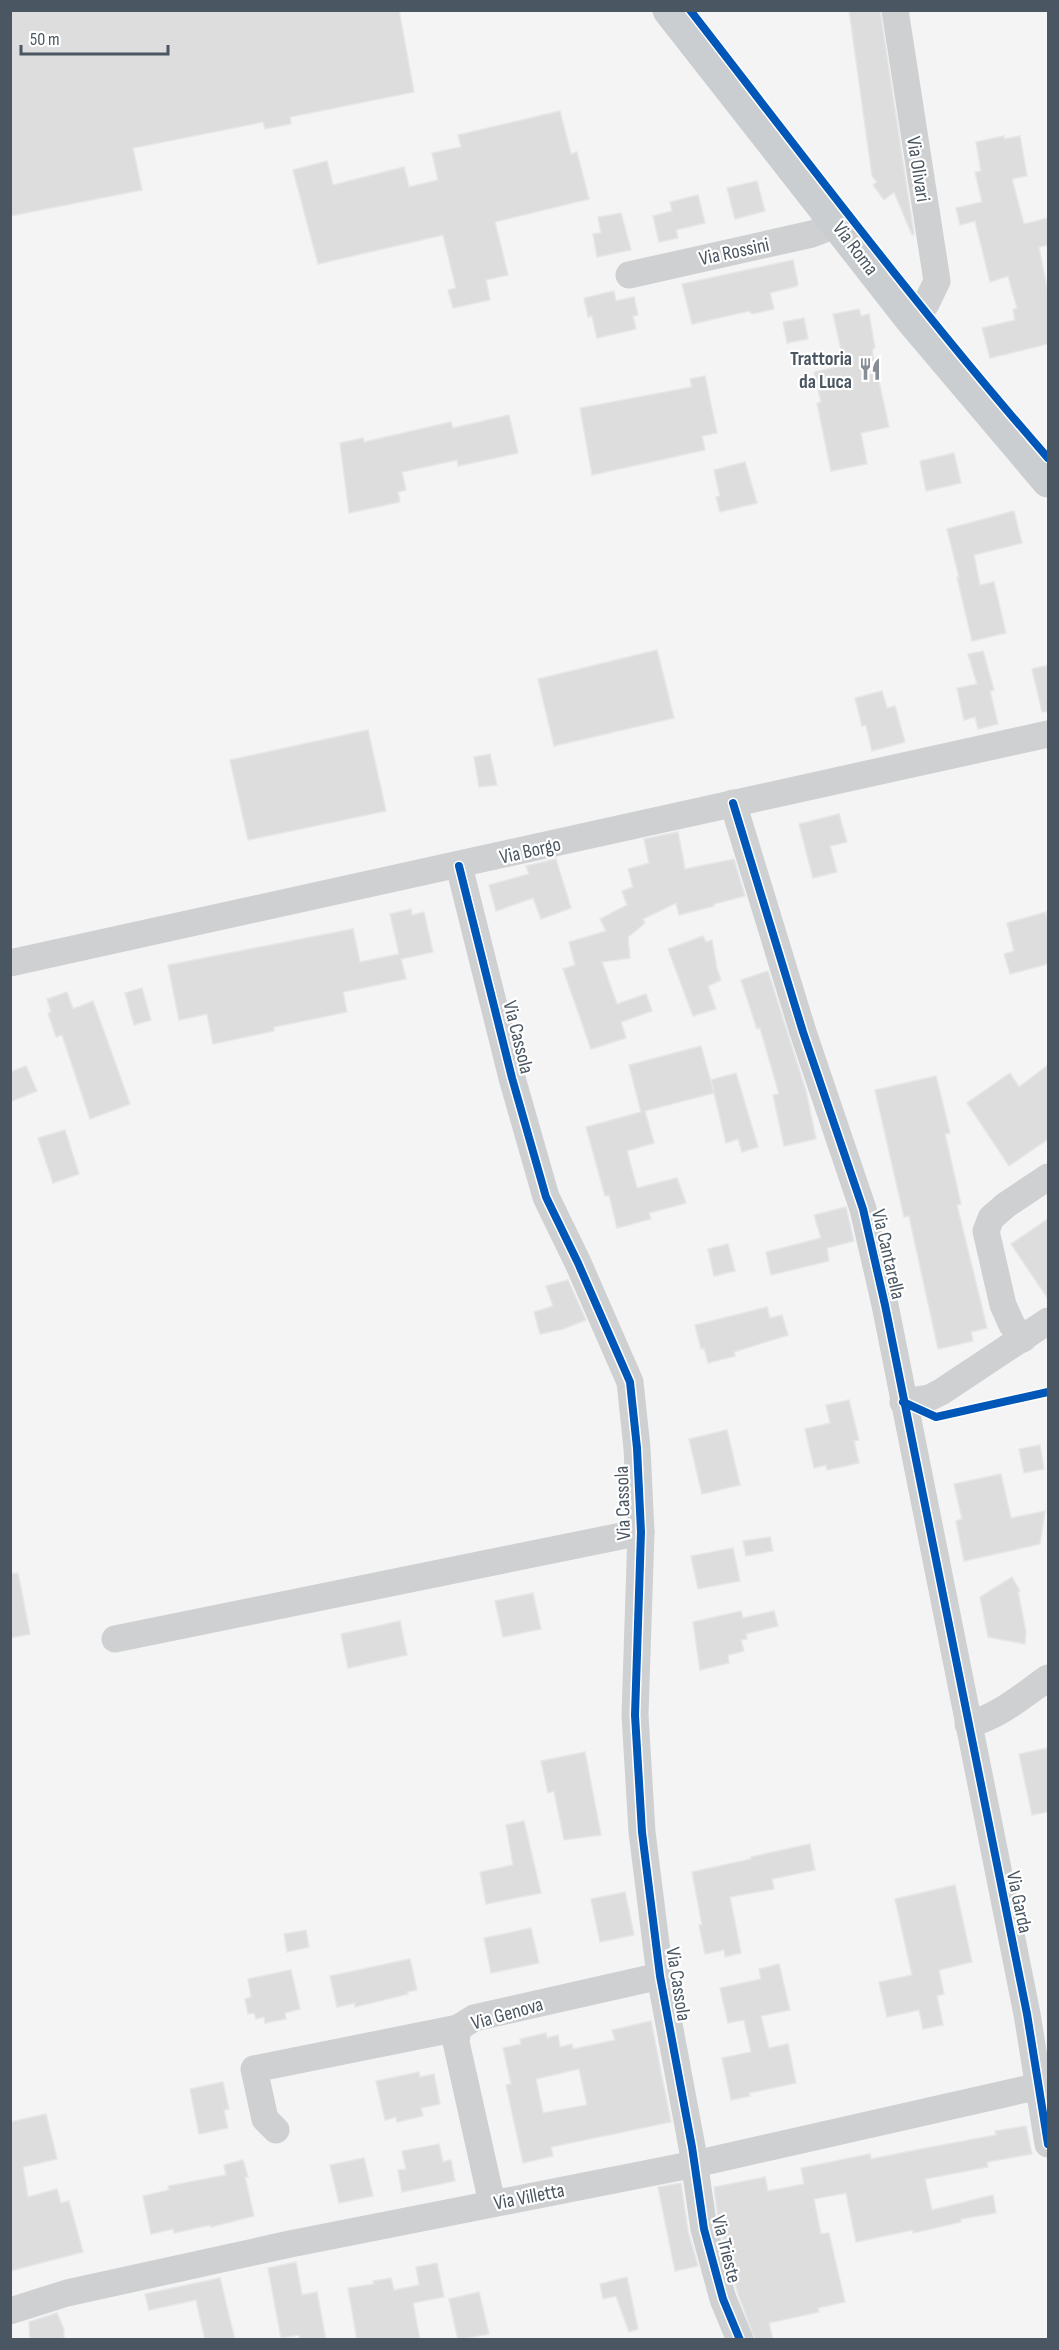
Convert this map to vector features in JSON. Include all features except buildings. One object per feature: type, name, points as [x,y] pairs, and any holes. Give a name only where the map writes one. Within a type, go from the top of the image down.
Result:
[{"type":"main road","name":"Via Roma","points":[[669,10],[911,319],[1048,482]]},
{"type":"street","name":"Via Olivari","points":[[895,10],[938,281],[926,304],[911,319]]},
{"type":"street","name":"Via Rossini","points":[[629,274],[812,234],[836,221]]},
{"type":"street","name":"Via Borgo","points":[[10,963],[459,866],[1048,734]]},
{"type":"street","name":"Via Cantarella","points":[[733,803],[803,1032],[863,1209],[968,1724]]},
{"type":"street","name":"Via Cassola","points":[[459,866],[512,1078],[546,1197],[578,1263],[630,1382],[637,1448],[641,1532],[635,1715],[642,1833],[660,1976],[695,2164]]},
{"type":"street","points":[[1023,1339],[1012,1325],[1003,1305],[986,1231],[991,1218],[1048,1177]]},
{"type":"street","points":[[903,1402],[929,1398],[941,1392],[1048,1321]]},
{"type":"street","points":[[115,1639],[641,1532]]},
{"type":"street","points":[[968,1724],[980,1722],[999,1712],[1048,1678]]},
{"type":"street","name":"Via Garda","points":[[968,1724],[1027,2014],[1044,2085],[1048,2144]]},
{"type":"street","name":"Via Genova","points":[[492,2203],[456,2042],[458,2028],[474,2018],[660,1976]]},
{"type":"street","points":[[276,2130],[265,2119],[254,2069],[458,2028]]},
{"type":"street","name":"Via Villetta","points":[[10,2311],[78,2291],[492,2203],[695,2164],[1044,2085]]},
{"type":"street","name":"Via Trieste","points":[[695,2164],[696,2185],[712,2261],[723,2299],[740,2340]]},
{"type":"cycle path","points":[[690,10],[910,293],[1048,458]]},
{"type":"cycle path","points":[[733,803],[803,1032],[863,1209],[885,1305],[1027,2014],[1048,2144]]},
{"type":"cycle path","points":[[459,866],[512,1078],[546,1197],[578,1263],[630,1382],[637,1448],[641,1532],[635,1715],[642,1832],[660,1976],[692,2147],[704,2229],[723,2299],[740,2340]]},
{"type":"cycle path","points":[[903,1402],[936,1417],[1048,1392]]},
{"type":"place","name":"Trattoria da Luca","points":[[870,369]]}]
